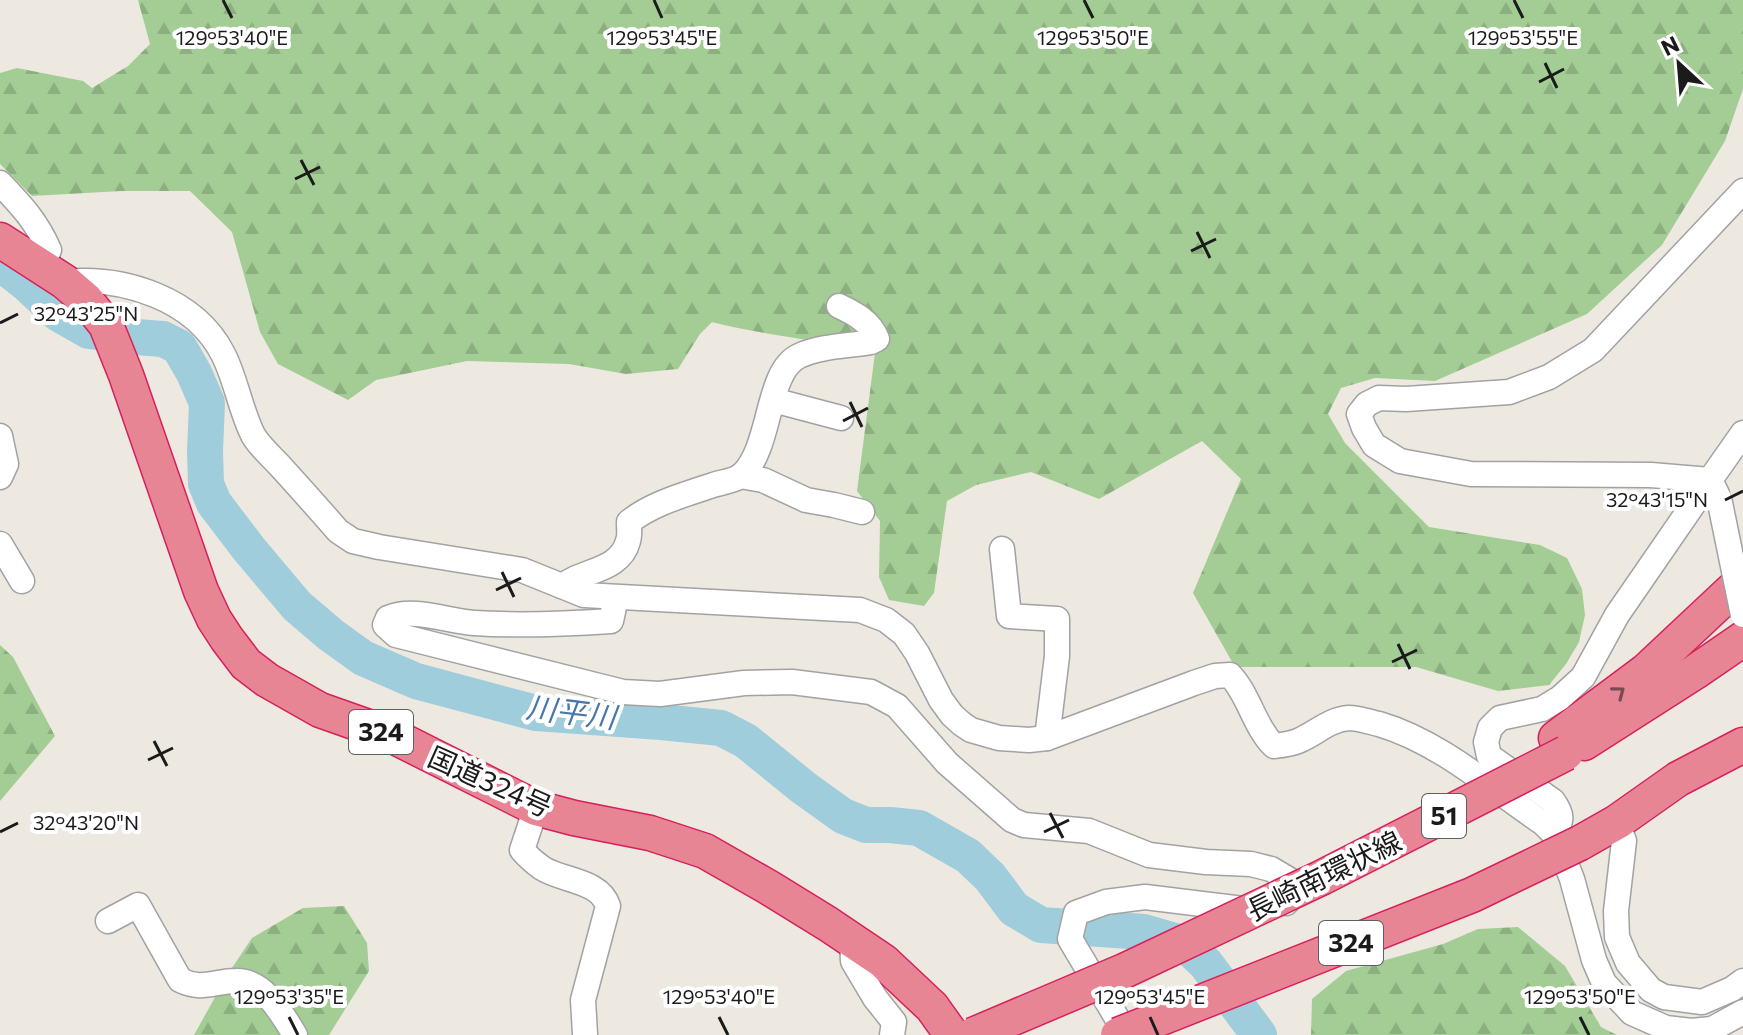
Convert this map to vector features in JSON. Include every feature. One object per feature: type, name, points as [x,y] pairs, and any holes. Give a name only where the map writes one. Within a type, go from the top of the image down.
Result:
[{"type":"highway","name":"国道324号","points":[[2,245],[54,274],[86,300],[106,325],[201,591],[214,619],[246,664],[267,680],[320,710],[391,735],[536,808],[650,833],[705,851],[768,887],[883,961],[932,1007],[952,1035]]},
{"type":"highway","name":"51","points":[[1561,745],[1743,580]]},
{"type":"highway","name":"51","points":[[1597,735],[1743,639]]},
{"type":"highway","name":"51","points":[[1561,745],[1597,735],[1701,677],[1743,648]]},
{"type":"highway","name":"長崎南環状線","points":[[973,1035],[1124,971],[1321,878],[1561,745]]},
{"type":"highway","name":"324","points":[[1118,1035],[1472,895],[1567,839],[1617,822],[1678,779],[1743,745]]},
{"type":"street","points":[[0,183],[31,216],[49,250],[54,274],[120,284],[170,302],[200,321],[224,356],[254,436],[338,531],[353,541],[522,570],[584,595],[860,610],[886,620],[904,634],[952,715],[971,730],[999,738],[1047,738],[1194,683],[1230,675],[1238,683],[1264,736],[1274,746],[1297,742],[1347,718],[1392,728],[1452,759],[1567,839]]},
{"type":"street","points":[[1714,489],[1651,475],[1471,474],[1400,461],[1374,445],[1359,414],[1367,404],[1379,398],[1509,392],[1549,377],[1593,350],[1743,191]]},
{"type":"street","points":[[740,476],[757,454],[783,371],[797,356],[877,339],[870,326],[839,306]]},
{"type":"street","points":[[773,400],[841,418]]},
{"type":"street","points":[[1743,433],[1714,489],[1617,615],[1583,677],[1560,698],[1542,709],[1500,718],[1490,728],[1486,742],[1489,756],[1553,801],[1560,810],[1572,879],[1594,960],[1604,983],[1619,1001],[1632,1013],[1651,1022],[1666,1028],[1691,1031],[1712,1029],[1743,1012]]},
{"type":"street","points":[[0,436],[6,464],[0,477]]},
{"type":"street","points":[[562,586],[611,564],[628,541],[629,522],[647,509],[740,476],[763,480],[806,500],[862,512]]},
{"type":"street","points":[[1714,489],[1743,615]]},
{"type":"street","points":[[0,544],[22,581]]},
{"type":"street","points":[[1002,549],[1009,616],[1057,619],[1057,656],[1047,738]]},
{"type":"street","points":[[616,598],[611,621],[505,624],[396,615],[388,618],[385,625],[396,635],[623,692],[660,694],[744,683],[792,682],[871,692],[897,706],[947,763],[1012,820],[1024,825],[1089,831],[1149,855],[1251,864],[1271,869],[1288,879],[1288,901],[1267,911],[1145,897],[1106,902],[1076,913],[1070,939],[1127,1035]]},
{"type":"street","points":[[536,808],[522,850],[543,869],[594,888],[607,901],[583,1000],[585,1034]]},
{"type":"street","points":[[1617,822],[1624,841],[1616,911],[1617,937],[1628,963],[1651,990],[1664,997],[1702,1002],[1743,981]]},
{"type":"street","points":[[108,921],[138,905],[180,980],[197,987],[239,980],[256,986],[265,992],[295,1035]]},
{"type":"street","points":[[852,940],[853,961],[894,1022],[892,1035]]},
{"type":"green space","points":[[138,0],[1743,0],[1743,89],[1725,141],[1662,245],[1587,314],[1435,381],[1375,378],[1341,388],[1328,414],[1345,443],[1429,527],[1540,545],[1567,558],[1582,589],[1585,615],[1579,642],[1549,685],[1498,691],[1416,667],[1235,667],[1193,593],[1241,479],[1202,441],[1099,499],[1031,472],[976,485],[947,501],[934,593],[924,606],[889,600],[879,577],[880,521],[857,491],[875,353],[712,322],[700,334],[678,369],[626,374],[569,364],[467,361],[376,380],[348,400],[278,364],[260,332],[232,232],[190,191],[32,196],[0,164],[0,73],[17,68],[83,81],[92,88],[128,66],[150,44]]},
{"type":"green space","points":[[0,645],[13,657],[55,736],[0,801]]},
{"type":"green space","points":[[344,906],[367,943],[369,971],[329,1035],[194,1035],[252,938],[303,908]]},
{"type":"green space","points":[[1518,927],[1565,966],[1601,1027],[1617,1035],[1311,1035],[1312,999],[1346,971],[1443,944],[1478,929]]},
{"type":"waterway","name":"川平川","points":[[0,263],[59,314],[89,331],[163,339],[179,347],[207,403],[206,484],[214,503],[297,606],[363,658],[416,681],[536,713],[721,728],[746,741],[843,816],[866,825],[919,828],[968,856],[990,877],[1014,909],[1041,925],[1144,932],[1185,944],[1206,964],[1259,1035]]}]
